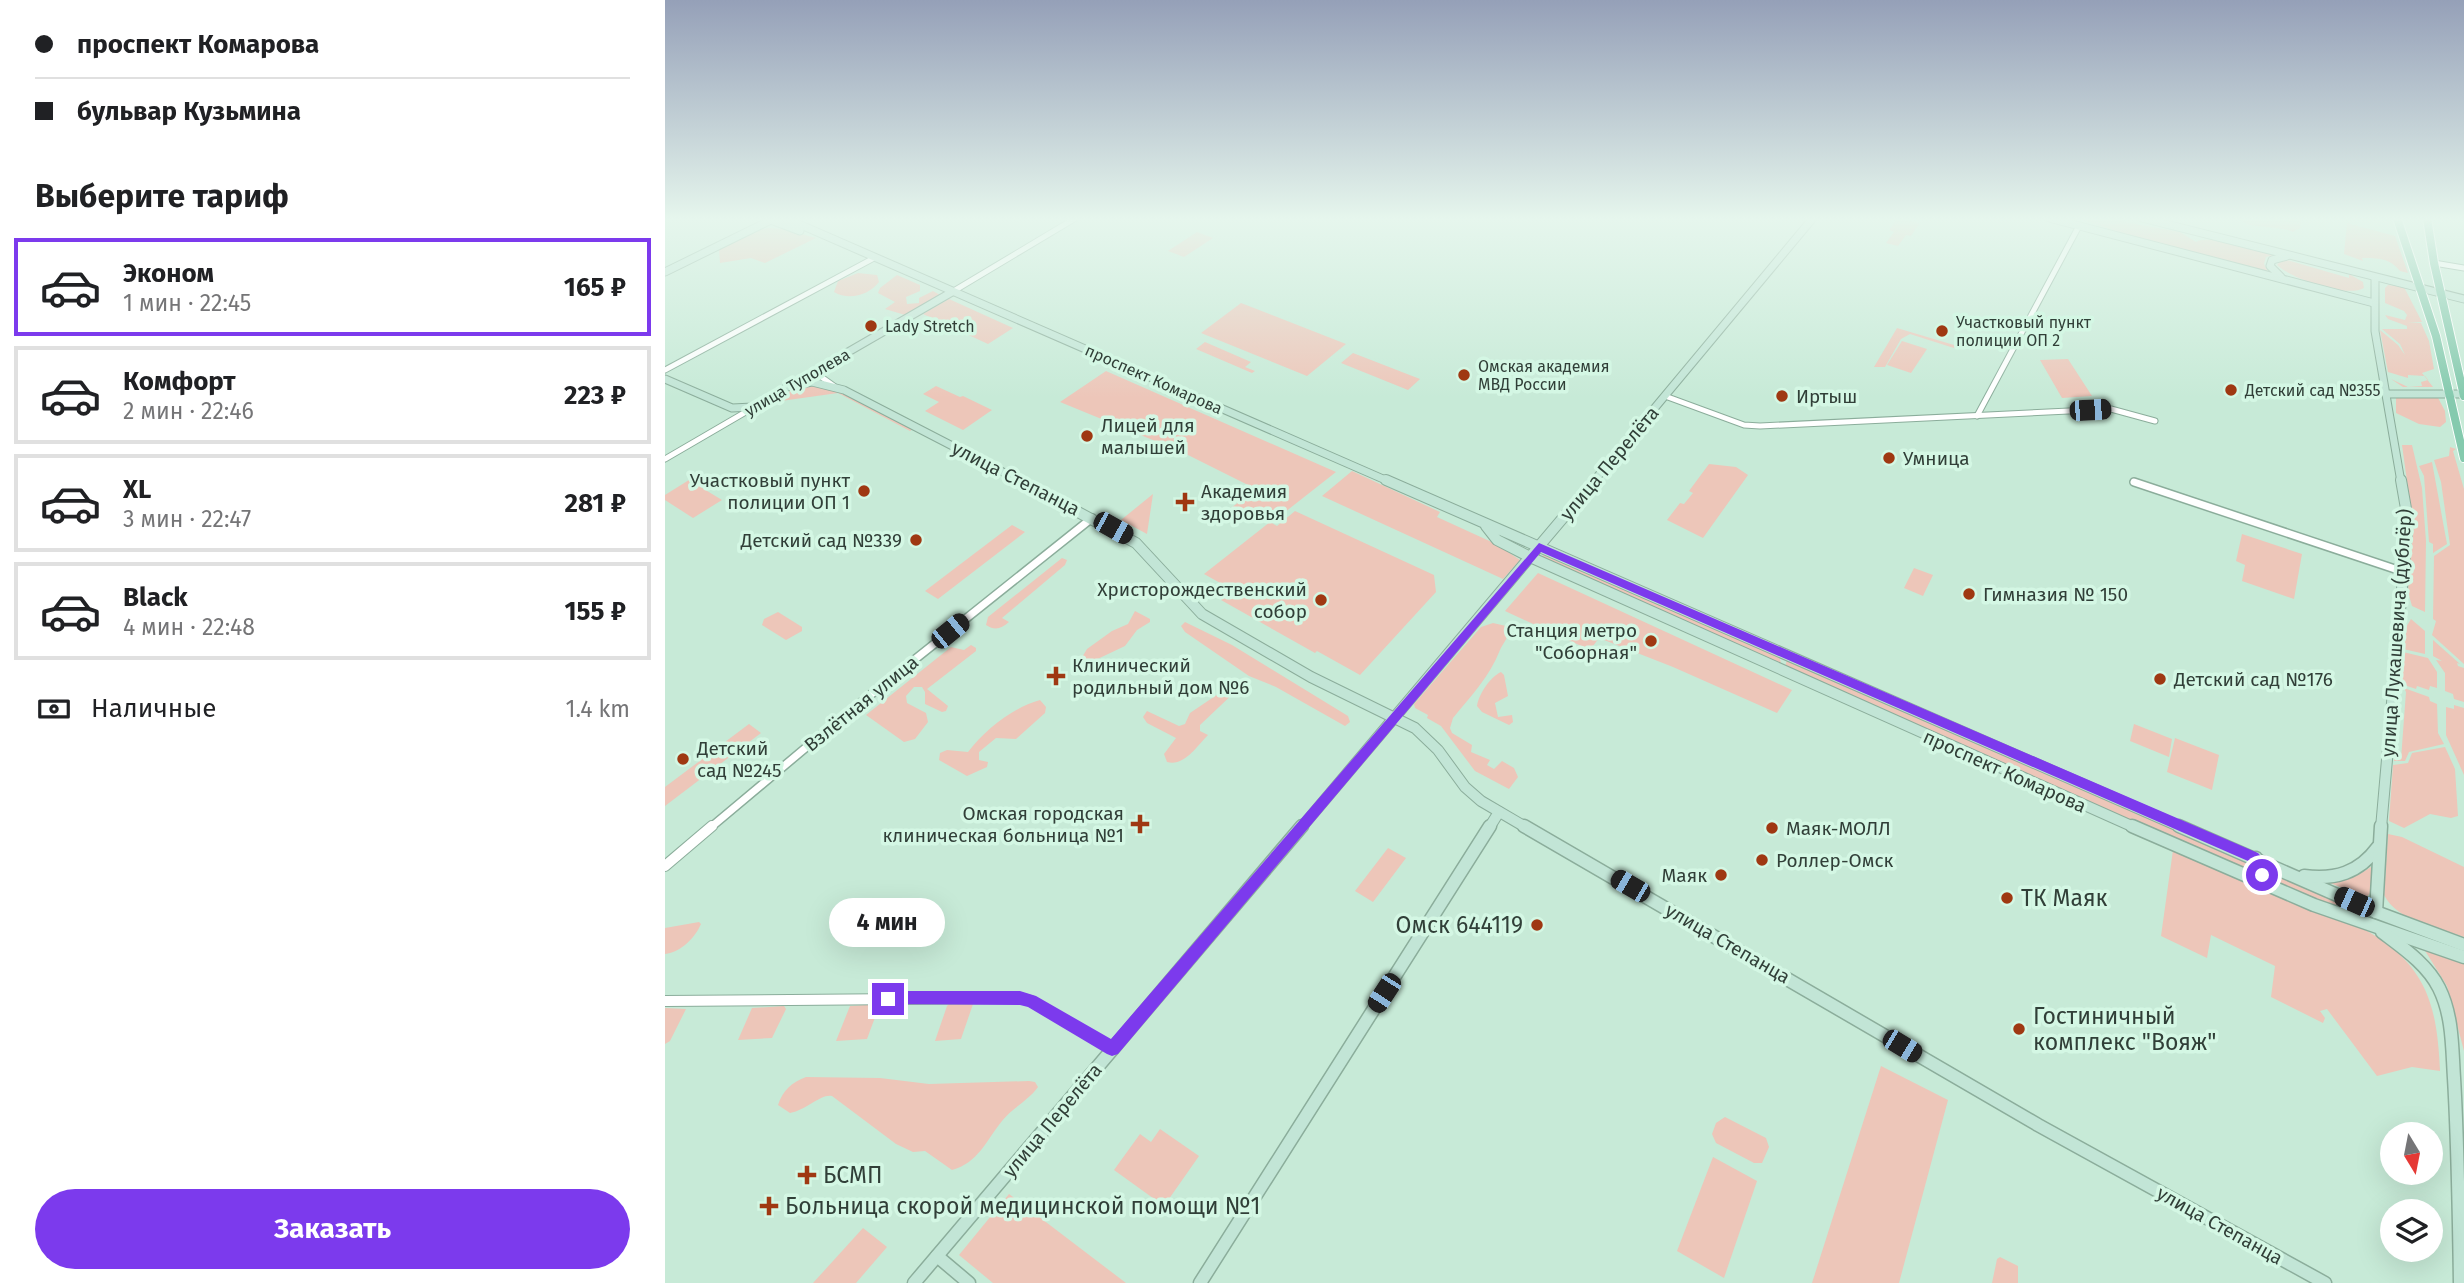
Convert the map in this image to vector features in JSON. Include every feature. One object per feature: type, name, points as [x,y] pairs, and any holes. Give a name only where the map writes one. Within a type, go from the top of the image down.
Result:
[{"type":"main road","name":"проспект Комарова","points":[[919,278],[2376,912],[2464,945]]},
{"type":"main road","name":"улица Перелёта","points":[[914,1283],[1539,547],[1763,278]]},
{"type":"main road","points":[[2276,278],[2374,303]]},
{"type":"main road","points":[[2375,278],[2464,299]]},
{"type":"main road","name":"улица Лукашевича (дублёр)","points":[[2375,278],[2375,331],[2408,520],[2379,847],[2376,912]]},
{"type":"main road","points":[[2421,278],[2451,392],[2464,458]]},
{"type":"main road","points":[[2387,394],[2464,393],[2437,278]]},
{"type":"main road","name":"улица Туполева","points":[[737,414],[760,404],[952,292]]},
{"type":"main road","points":[[665,379],[737,414]]},
{"type":"main road","name":"улица Степанца","points":[[791,386],[812,382],[834,386],[1138,543],[1187,602],[1202,614],[1311,677],[1426,736],[1465,787],[1481,801],[2038,1125],[2325,1283]]},
{"type":"main road","name":"проспект Комарова","points":[[1483,523],[1497,540],[1530,557],[2252,880],[2314,905],[2464,957]]},
{"type":"main road","points":[[1775,668],[1784,661],[1784,653]]},
{"type":"main road","points":[[1876,713],[1874,705],[1885,697]]},
{"type":"main road","points":[[1200,1283],[1499,812]]},
{"type":"main road","points":[[2289,873],[2313,878],[2336,877],[2355,871],[2370,861],[2379,847]]},
{"type":"main road","points":[[2252,880],[2262,875],[2261,864],[2256,859]]},
{"type":"main road","points":[[2374,925],[2419,962]]},
{"type":"main road","points":[[2418,940],[2413,948],[2419,962],[2440,991],[2452,1041],[2460,1283]]},
{"type":"main road","points":[[937,1256],[969,1283]]},
{"type":"street","points":[[665,370],[836,278]]},
{"type":"street","name":"улица Туполева","points":[[952,292],[976,278]]},
{"type":"street","points":[[1977,416],[2051,278]]},
{"type":"street","name":"улица Степанца","points":[[821,369],[820,376],[834,386]]},
{"type":"street","points":[[1665,396],[1744,425],[1760,426],[2111,409],[2155,421]]},
{"type":"street","name":"улица Туполева","points":[[665,459],[737,414]]},
{"type":"street","points":[[2134,482],[2404,572]]},
{"type":"street","name":"Взлётная улица","points":[[665,866],[834,724],[1092,517]]},
{"type":"street","points":[[665,1001],[1020,998],[1031,1001],[1112,1049]]},
{"type":"shaded area","points":[[846,278],[878,278],[879,282],[870,290],[846,296],[834,292],[838,281]]},
{"type":"shaded area","points":[[893,278],[904,278],[920,285],[920,291],[906,297],[907,304],[919,303],[919,298],[933,291],[940,295],[905,315],[885,309],[895,302],[878,293],[880,288]]},
{"type":"shaded area","points":[[2298,278],[2356,278],[2363,282],[2364,288],[2345,291]]},
{"type":"shaded area","points":[[2388,285],[2404,287],[2422,322],[2408,322],[2421,323],[2429,341],[2434,369],[2422,373],[2424,376],[2408,375],[2408,378],[2388,372],[2380,330],[2398,345],[2405,355],[2400,344],[2382,329],[2407,329],[2407,326],[2388,319],[2385,315],[2405,320],[2407,315],[2385,303],[2385,288]]},
{"type":"shaded area","points":[[949,299],[1013,328],[988,344],[923,314]]},
{"type":"shaded area","points":[[1241,303],[1346,344],[1307,376],[1201,333]]},
{"type":"shaded area","points":[[1897,328],[1954,345],[1957,349],[1910,334],[1901,339],[1885,367],[1874,367]]},
{"type":"shaded area","points":[[1902,341],[1927,349],[1911,373],[1887,365]]},
{"type":"shaded area","points":[[1205,342],[1251,362],[1245,367],[1255,371],[1252,373],[1196,349]]},
{"type":"shaded area","points":[[1353,353],[1420,379],[1408,390],[1341,363]]},
{"type":"shaded area","points":[[2068,359],[2092,396],[2062,398],[2040,360]]},
{"type":"shaded area","points":[[1106,371],[1336,472],[1280,516],[1252,520],[1231,508],[1256,489],[1182,452],[1060,402]]},
{"type":"shaded area","points":[[2428,380],[2433,387],[2408,387],[2422,386],[2421,382]]},
{"type":"shaded area","points":[[812,386],[841,391],[913,429],[910,431],[838,393],[775,404],[773,401],[796,388]]},
{"type":"shaded area","points":[[936,386],[992,410],[963,430],[925,411],[939,402],[923,394]]},
{"type":"shaded area","points":[[2437,396],[2445,411],[2446,422],[2440,427],[2419,424],[2396,413],[2396,397]]},
{"type":"shaded area","points":[[2402,445],[2412,445],[2422,488],[2426,541],[2425,612],[2412,606],[2408,592],[2412,517]]},
{"type":"shaded area","points":[[2450,447],[2456,449],[2453,451],[2464,489],[2464,664],[2432,635],[2436,621],[2433,619],[2434,556],[2450,545],[2441,482],[2434,460],[2449,456]]},
{"type":"shaded area","points":[[2432,462],[2447,544],[2433,553],[2433,544],[2429,542],[2424,476],[2419,466]]},
{"type":"shaded area","points":[[1709,464],[1736,467],[1748,475],[1703,538],[1667,520],[1680,503],[1684,504],[1693,493],[1689,491]]},
{"type":"shaded area","points":[[1352,471],[1440,512],[1437,517],[1496,544],[1520,560],[1503,579],[1322,496]]},
{"type":"shaded area","points":[[689,480],[722,500],[693,518],[665,500],[665,495]]},
{"type":"shaded area","points":[[1153,494],[1147,534],[1121,520]]},
{"type":"shaded area","points":[[1295,511],[1434,575],[1436,592],[1360,675],[1221,600],[1231,589],[1204,574],[1270,522],[1277,526]]},
{"type":"shaded area","points":[[1012,525],[1025,532],[938,599],[925,591]]},
{"type":"shaded area","points":[[2242,534],[2302,554],[2294,599],[2242,581],[2245,565],[2236,561]]},
{"type":"shaded area","points":[[1543,555],[1779,656],[1781,663],[1778,665],[1541,557]]},
{"type":"shaded area","points":[[1062,558],[1067,560],[1065,565],[1002,618],[1009,622],[998,628],[986,625],[988,617]]},
{"type":"shaded area","points":[[1914,568],[1933,575],[1923,596],[1904,588]]},
{"type":"shaded area","points":[[1538,573],[1792,690],[1777,713],[1599,638],[1590,650],[1505,611]]},
{"type":"shaded area","points":[[1135,611],[1150,619],[1150,622],[1137,630],[1125,646],[1087,664],[1081,659],[1087,649],[1112,631],[1128,624]]},
{"type":"shaded area","points":[[778,612],[802,627],[802,631],[786,640],[762,625],[764,619]]},
{"type":"shaded area","points":[[2411,619],[2425,631],[2425,654],[2403,649],[2405,629]]},
{"type":"shaded area","points":[[1185,622],[1232,645],[1348,716],[1350,722],[1345,726],[1276,687],[1249,676],[1185,632],[1181,626]]},
{"type":"shaded area","points":[[1493,623],[1506,626],[1509,630],[1508,636],[1491,669],[1453,718],[1450,728],[1452,733],[1472,745],[1471,752],[1490,760],[1487,765],[1494,769],[1502,761],[1514,768],[1518,777],[1509,789],[1475,771],[1441,726],[1427,718],[1428,715],[1415,708],[1414,704],[1481,627]]},
{"type":"shaded area","points":[[2433,640],[2460,664],[2457,663],[2458,666],[2464,668],[2464,702],[2454,699],[2453,694],[2445,691],[2445,673],[2436,660],[2442,661],[2433,656]]},
{"type":"shaded area","points":[[971,645],[976,651],[927,689],[948,706],[946,711],[942,712],[925,704],[922,687],[914,687],[906,696],[907,703],[926,713],[928,722],[915,739],[904,742],[866,715],[951,647],[964,650]]},
{"type":"shaded area","points":[[2403,652],[2428,658],[2437,672],[2437,688],[2430,686],[2429,690],[2417,686],[2416,689],[2401,684]]},
{"type":"shaded area","points":[[1787,660],[2464,953],[2248,874],[1785,667]]},
{"type":"shaded area","points":[[1501,672],[1508,696],[1495,703],[1498,717],[1512,715],[1513,722],[1509,725],[1482,712],[1477,706],[1486,686]]},
{"type":"shaded area","points":[[1230,686],[1238,689],[1200,725],[1200,731],[1208,735],[1185,759],[1167,762],[1164,754],[1176,738],[1147,723],[1143,717],[1147,711],[1179,726],[1185,724],[1190,713]]},
{"type":"shaded area","points":[[2404,688],[2429,697],[2430,701],[2437,704],[2438,733],[2444,744],[2409,752],[2405,761],[2394,761],[2394,757],[2401,759],[2406,692]]},
{"type":"shaded area","points":[[1040,700],[1046,707],[1045,713],[1016,739],[996,738],[979,752],[979,760],[988,762],[987,767],[967,776],[939,760],[940,753],[947,750],[968,752],[1000,720],[1019,708]]},
{"type":"shaded area","points":[[2454,705],[2464,708],[2464,775],[2446,735],[2446,707],[2454,709]]},
{"type":"shaded area","points":[[749,724],[761,733],[665,806],[665,787]]},
{"type":"shaded area","points":[[2134,724],[2172,739],[2169,757],[2130,741]]},
{"type":"shaded area","points":[[2175,738],[2219,755],[2212,790],[2167,772]]},
{"type":"shaded area","points":[[2445,747],[2455,769],[2458,816],[2451,818],[2430,814],[2404,828],[2389,821],[2393,765],[2408,763],[2412,753]]},
{"type":"shaded area","points":[[2388,834],[2402,837],[2464,867],[2464,937],[2409,918],[2390,904],[2384,895]]},
{"type":"shaded area","points":[[1388,848],[1406,858],[1373,902],[1355,891]]},
{"type":"shaded area","points":[[2173,850],[2360,927],[2400,954],[2413,969],[2431,1004],[2440,1071],[2412,1067],[2377,1076],[2327,1009],[2320,1011],[2325,1018],[2323,1023],[2271,997],[2275,966],[2211,935],[2207,958],[2161,936]]},
{"type":"shaded area","points":[[2371,867],[2374,870],[2372,892],[2365,898],[2321,879],[2358,875]]},
{"type":"shaded area","points":[[699,922],[701,924],[687,944],[665,954],[665,928]]},
{"type":"shaded area","points":[[2424,949],[2464,959],[2464,1051],[2447,986]]},
{"type":"shaded area","points":[[950,1003],[973,1004],[961,1039],[935,1041],[947,1006]]},
{"type":"shaded area","points":[[880,1004],[867,1039],[836,1041],[850,1006]]},
{"type":"shaded area","points":[[784,1006],[786,1009],[772,1038],[738,1040],[752,1008]]},
{"type":"shaded area","points":[[665,1008],[686,1009],[670,1041],[665,1044]]},
{"type":"shaded area","points":[[1881,1066],[1948,1100],[1899,1283],[1812,1283]]},
{"type":"shaded area","points":[[806,1077],[880,1078],[929,1084],[1029,1081],[1035,1082],[1038,1087],[1006,1116],[975,1157],[952,1170],[925,1151],[913,1152],[896,1144],[832,1096],[823,1097],[790,1113],[778,1105],[788,1088]]},
{"type":"shaded area","points":[[1725,1117],[1766,1138],[1769,1147],[1762,1163],[1754,1163],[1716,1143],[1712,1134],[1716,1123]]},
{"type":"shaded area","points":[[1160,1129],[1199,1156],[1164,1206],[1114,1170],[1140,1134],[1151,1142]]},
{"type":"shaded area","points":[[1713,1157],[1757,1181],[1724,1278],[1677,1251]]},
{"type":"shaded area","points":[[1009,1194],[1126,1283],[993,1283],[959,1255]]},
{"type":"shaded area","points":[[863,1228],[887,1247],[856,1283],[813,1283]]},
{"type":"shaded area","points":[[2000,1257],[2018,1266],[2018,1283],[1992,1283],[1997,1259]]},
{"type":"place","name":"Lady Stretch","points":[[871,326]]},
{"type":"place","name":"Участковый пункт полиции ОП 2","points":[[1942,331]]},
{"type":"place","name":"Омская академия МВД России","points":[[1464,375]]},
{"type":"place","name":"Детский сад №355","points":[[2231,390]]},
{"type":"place","name":"Иртыш","points":[[1782,396]]},
{"type":"place","name":"Лицей для малышей","points":[[1087,436]]},
{"type":"place","name":"Умница","points":[[1889,458]]},
{"type":"place","name":"Участковый пункт полиции ОП 1","points":[[864,491]]},
{"type":"place","name":"Академия здоровья","points":[[1185,502]]},
{"type":"place","name":"Детский сад №339","points":[[916,540]]},
{"type":"place","name":"Гимназия № 150","points":[[1969,594]]},
{"type":"place","name":"Христорождественский собор","points":[[1321,600]]},
{"type":"place","name":"Станция метро \"Соборная\"","points":[[1651,641]]},
{"type":"place","name":"Клинический родильный дом №6","points":[[1056,676]]},
{"type":"place","name":"Детский сад №176","points":[[2160,679]]},
{"type":"place","name":"Детский сад №245","points":[[683,759]]},
{"type":"place","name":"Омская городская клиническая больница №1","points":[[1140,824]]},
{"type":"place","name":"Маяк-МОЛЛ","points":[[1772,828]]},
{"type":"place","name":"Роллер-Омск","points":[[1762,860]]},
{"type":"place","name":"Маяк","points":[[1721,875]]},
{"type":"place","name":"ТК Маяк","points":[[2007,898]]},
{"type":"place","name":"Омск 644119","points":[[1537,925]]},
{"type":"place","name":"Гостиничный комплекс \"Вояж\"","points":[[2019,1029]]},
{"type":"place","name":"БСМП","points":[[807,1175]]},
{"type":"place","name":"Больница скорой медицинской помощи №1","points":[[769,1206]]},
{"type":"route","points":[[888,999],[1020,998],[1031,1001],[1112,1049],[1539,547],[2253,857],[2261,864],[2262,875]]}]
